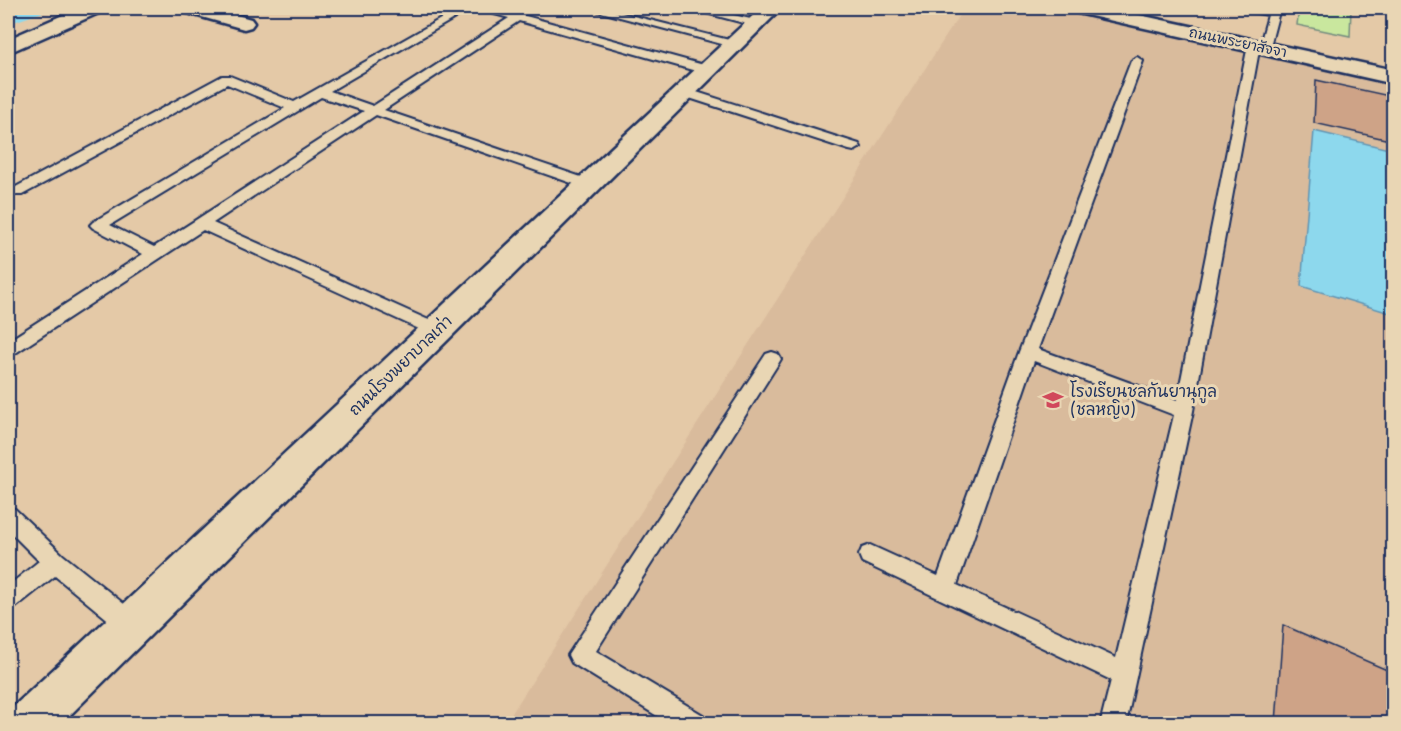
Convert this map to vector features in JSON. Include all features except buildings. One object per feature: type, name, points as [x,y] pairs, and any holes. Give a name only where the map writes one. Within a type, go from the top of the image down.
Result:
[{"type":"street","points":[[8,47],[94,8]]},
{"type":"street","points":[[191,8],[244,23]]},
{"type":"street","name":"ถนนพระยาสัจจา","points":[[1082,8],[1394,77]]},
{"type":"street","name":"ถนนโรงพยาบาลเก่า","points":[[28,723],[761,18]]},
{"type":"lane","points":[[154,253],[98,225],[294,107],[467,8]]},
{"type":"lane","points":[[484,8],[707,70]]},
{"type":"lane","points":[[591,8],[761,18]]},
{"type":"lane","points":[[692,8],[761,18]]},
{"type":"lane","points":[[1113,723],[1184,411],[1260,47],[1275,10],[1245,8]]},
{"type":"lane","points":[[8,349],[518,17]]},
{"type":"lane","points":[[944,590],[1028,352],[1137,61]]},
{"type":"lane","points":[[17,192],[226,79],[294,107]]},
{"type":"lane","points":[[320,92],[588,184]]},
{"type":"lane","points":[[684,92],[854,147]]},
{"type":"lane","points":[[201,223],[436,330]]},
{"type":"lane","points":[[1028,352],[1184,411]]},
{"type":"lane","points":[[694,723],[579,655],[772,359]]},
{"type":"lane","points":[[8,516],[55,562],[131,624]]},
{"type":"lane","points":[[870,555],[1124,675]]},
{"type":"lane","points":[[8,599],[55,562]]},
{"type":"shaded area","name":"โรงเรียนชลกันยานุกูล (ชลหญิง)","points":[[964,8],[1082,8],[1393,77],[1393,723],[505,724]]},
{"type":"green space","points":[[1299,8],[1351,8],[1350,36],[1297,25]]},
{"type":"water","points":[[1314,131],[1393,150],[1393,314],[1301,286]]},
{"type":"waterway","points":[[8,18],[36,8]]},
{"type":"place","name":"โรงเรียนชลกันยานุกูล (ชลหญิง)","points":[[1053,400]]}]
